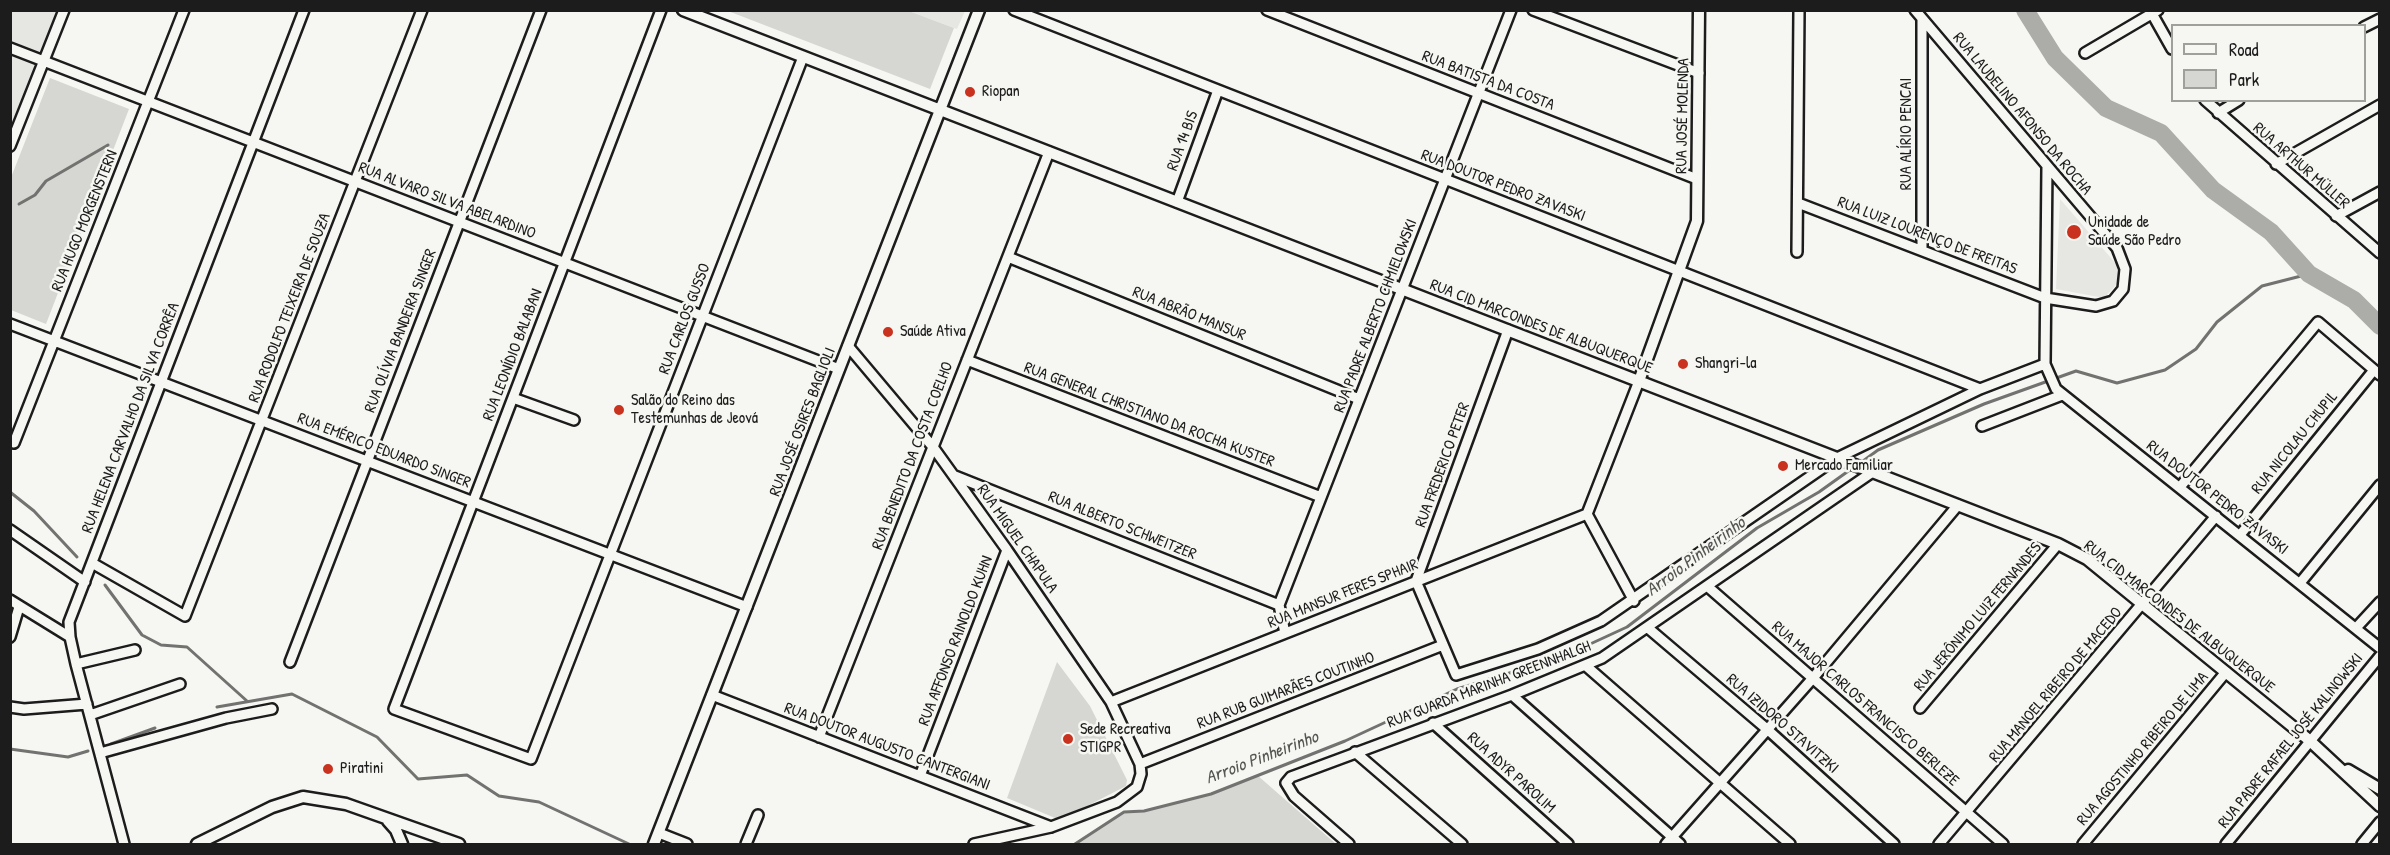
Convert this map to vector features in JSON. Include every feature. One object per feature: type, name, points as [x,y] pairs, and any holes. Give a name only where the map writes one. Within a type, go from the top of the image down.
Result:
[{"type":"street","points":[[10,146],[64,10]]},
{"type":"street","name":"RUA HUGO MORGENSTERN","points":[[14,442],[184,10]]},
{"type":"street","name":"RUA HELENA CARVALHO DA SILVA CORRÊA","points":[[124,844],[76,664],[69,622],[304,10]]},
{"type":"street","name":"RUA RODOLFO TEIXEIRA DE SOUZA","points":[[92,563],[185,616],[422,10]]},
{"type":"street","name":"RUA OLÍVIA BANDEIRA SINGER","points":[[290,662],[541,10]]},
{"type":"street","name":"RUA LEONÍDIO BALABAN","points":[[531,759],[394,710],[661,10]]},
{"type":"street","name":"RUA CID MARCONDES DE ALBUQUERQUE","points":[[683,10],[2058,544],[2087,559],[2226,672],[2309,740],[2379,806]]},
{"type":"street","name":"RUA JOSÉ OSIRES BAGLIOLI","points":[[654,844],[979,10]]},
{"type":"street","name":"RUA DOUTOR PEDRO ZAVASKI","points":[[1014,10],[1980,389]]},
{"type":"street","name":"RUA BATISTA DA COSTA","points":[[1267,10],[1697,179]]},
{"type":"street","name":"RUA PADRE ALBERTO CHMIELOWSKI","points":[[1279,605],[1511,10]]},
{"type":"street","points":[[1533,10],[1699,73]]},
{"type":"street","name":"RUA JOSÉ MOLENDA","points":[[1679,271],[1697,221],[1699,10]]},
{"type":"street","points":[[1797,252],[1799,10]]},
{"type":"street","name":"RUA LAUDELINO AFONSO DA ROCHA","points":[[1914,10],[2117,249],[2126,276],[2120,296],[2105,305],[2086,306],[2045,298]]},
{"type":"street","points":[[2085,53],[2154,12],[2171,47]]},
{"type":"street","name":"RUA ALÍRIO PENCAI","points":[[1922,19],[1922,250]]},
{"type":"street","name":"RUA ALVARO SILVA ABELARDINO","points":[[10,48],[839,369]]},
{"type":"street","name":"RUA CARLOS GUSSO","points":[[531,759],[803,57]]},
{"type":"street","name":"RUA 14 BIS","points":[[1177,202],[1218,90]]},
{"type":"street","name":"RUA ARTHUR MÜLLER","points":[[2207,102],[2379,252]]},
{"type":"street","points":[[2218,113],[2236,102]]},
{"type":"street","points":[[2276,164],[2379,105]]},
{"type":"street","name":"RUA BENEDITO DA COSTA COELHO","points":[[819,737],[1049,152]]},
{"type":"street","points":[[2047,166],[2045,298],[2047,368]]},
{"type":"street","points":[[2336,216],[2379,192]]},
{"type":"street","name":"RUA LUIZ LOURENÇO DE FREITAS","points":[[1798,203],[2045,298]]},
{"type":"street","name":"RUA ABRÃO MANSUR","points":[[1008,257],[1359,399]]},
{"type":"street","points":[[1634,601],[1587,514],[1679,271]]},
{"type":"street","points":[[2180,487],[2318,322],[2377,372]]},
{"type":"street","name":"RUA EMÉRICO EDUARDO SINGER","points":[[10,324],[747,607]]},
{"type":"street","name":"RUA FREDERICO PETER","points":[[1416,581],[1508,330]]},
{"type":"street","name":"RUA MIGUEL CHAPULA","points":[[848,346],[933,447],[1008,550],[1111,702],[1140,764]]},
{"type":"street","name":"RUA GENERAL CHRISTIANO DA ROCHA KUSTER","points":[[967,360],[1321,497]]},
{"type":"street","name":"RUA DOUTOR PEDRO ZAVASKI","points":[[2047,368],[2059,392],[2379,648]]},
{"type":"street","name":"RUA GUARDA MARINHA GREENNHALGH","points":[[1443,645],[1456,675],[1538,649],[1601,621],[1634,601],[1712,542],[1841,459],[1980,389],[2047,368]]},
{"type":"street","name":"RUA NICOLAU CHUPIL","points":[[2240,535],[2377,372]]},
{"type":"street","points":[[1982,426],[2059,392]]},
{"type":"street","points":[[513,398],[574,420]]},
{"type":"street","name":"RUA GUARDA MARINHA GREENNHALGH","points":[[1349,844],[1293,796],[1286,783],[1298,772],[1512,695],[1602,658],[1869,472]]},
{"type":"street","name":"RUA ALBERTO SCHWEITZER","points":[[953,475],[1279,605]]},
{"type":"street","points":[[2300,583],[2379,485]]},
{"type":"street","points":[[1669,841],[1813,678],[1958,505]]},
{"type":"street","name":"RUA MANSUR FERES SPHAIR","points":[[1111,702],[1587,514]]},
{"type":"street","name":"RUA MANOEL RIBEIRO DE MACEDO","points":[[1939,844],[2216,516]]},
{"type":"street","points":[[10,530],[85,582]]},
{"type":"street","name":"RUA JERÔNIMO LUIZ FERNANDES","points":[[1920,708],[2058,544]]},
{"type":"street","name":"RUA AFFONSO RAINOLDO KUHN","points":[[920,776],[1008,550]]},
{"type":"street","points":[[1416,581],[1443,645]]},
{"type":"street","name":"RUA MAJOR CARLOS FRANCISCO BERLEZE","points":[[1707,586],[2003,844]]},
{"type":"street","points":[[10,600],[70,637]]},
{"type":"street","points":[[2356,628],[2379,602]]},
{"type":"street","points":[[1279,605],[1285,633]]},
{"type":"street","points":[[10,637],[20,607]]},
{"type":"street","name":"RUA IZIDORO STAVITZKI","points":[[1648,628],[1768,730],[1894,844]]},
{"type":"street","name":"RUA RUB GUIMARÃES COUTINHO","points":[[1140,764],[1443,645]]},
{"type":"street","points":[[76,664],[135,650]]},
{"type":"street","name":"RUA PADRE RAFAEL JOSÉ KALINOWSKI","points":[[2226,844],[2379,656]]},
{"type":"street","points":[[1585,665],[1790,844]]},
{"type":"street","name":"RUA AGOSTINHO RIBEIRO DE LIMA","points":[[2083,844],[2226,672]]},
{"type":"street","points":[[90,715],[180,684]]},
{"type":"street","name":"RUA DOUTOR AUGUSTO CANTERGIANI","points":[[712,695],[1051,827]]},
{"type":"street","points":[[1512,695],[1669,841],[1680,844]]},
{"type":"street","points":[[10,707],[24,710],[87,704]]},
{"type":"street","points":[[100,753],[226,718],[272,709]]},
{"type":"street","name":"RUA ADYR PAROLIM","points":[[1433,723],[1568,844]]},
{"type":"street","points":[[1355,752],[1462,844]]},
{"type":"street","name":"RUA CID MARCONDES DE ALBUQUERQUE","points":[[2334,762],[2379,789]]},
{"type":"street","points":[[975,844],[1051,827],[1118,802],[1137,787],[1141,774],[1140,764]]},
{"type":"street","points":[[197,844],[272,807],[303,797],[346,804],[459,844]]},
{"type":"street","points":[[746,844],[758,815]]},
{"type":"street","points":[[385,818],[396,830],[402,844]]},
{"type":"street","points":[[2362,844],[2379,822]]},
{"type":"street","points":[[659,833],[687,844]]},
{"type":"street","points":[[434,844],[445,840]]},
{"type":"shaded area","points":[[11,11],[64,11],[11,146]]},
{"type":"shaded area","points":[[909,11],[965,11],[957,29]]},
{"type":"shaded area","name":"Unidade de Saúde São Pedro","points":[[2060,199],[2117,265],[2117,284],[2104,298],[2056,289]]},
{"type":"green space","points":[[728,11],[909,11],[954,28],[930,89]]},
{"type":"green space","points":[[50,78],[129,109],[46,324],[11,310],[10,180]]},
{"type":"green space","name":"Sede Recreativa STIGPR","points":[[1057,662],[1090,706],[1127,780],[1126,786],[1060,820],[1007,798]]},
{"type":"green space","points":[[1257,775],[1336,844],[1075,844],[1124,812],[1144,811],[1211,794]]},
{"type":"waterway","points":[[2025,10],[2055,58],[2106,108],[2161,133],[2213,190],[2271,232],[2309,274],[2354,300],[2380,326]]},
{"type":"waterway","points":[[19,204],[35,195],[46,181],[108,145]]},
{"type":"waterway","name":"Arroio Pinheirinho","points":[[1859,464],[1878,450],[1984,404],[2076,371],[2117,383],[2165,370],[2196,349],[2217,322],[2262,286],[2309,274]]},
{"type":"waterway","name":"Arroio Pinheirinho","points":[[1075,844],[1124,812],[1144,811],[1211,794],[1345,741],[1457,689],[1562,657],[1627,627],[1757,528],[1819,492],[1854,467]]},
{"type":"waterway","points":[[10,492],[34,511],[77,557]]},
{"type":"waterway","points":[[105,585],[142,635],[161,645],[187,647],[247,701]]},
{"type":"waterway","points":[[217,707],[292,694],[377,737],[418,779],[467,775],[499,796],[539,802],[629,844]]},
{"type":"waterway","points":[[111,744],[155,728]]},
{"type":"waterway","points":[[10,749],[68,757],[88,751]]},
{"type":"place","name":"Riopan","points":[[970,92]]},
{"type":"place","name":"Unidade de Saúde São Pedro","points":[[2074,232]]},
{"type":"place","name":"Saúde Ativa","points":[[888,332]]},
{"type":"place","name":"Shangri-la","points":[[1683,364]]},
{"type":"place","name":"Salão do Reino das Testemunhas de Jeová","points":[[619,410]]},
{"type":"place","name":"Mercado Familiar","points":[[1783,466]]},
{"type":"place","name":"Sede Recreativa STIGPR","points":[[1068,739]]},
{"type":"place","name":"Piratini","points":[[328,769]]}]
